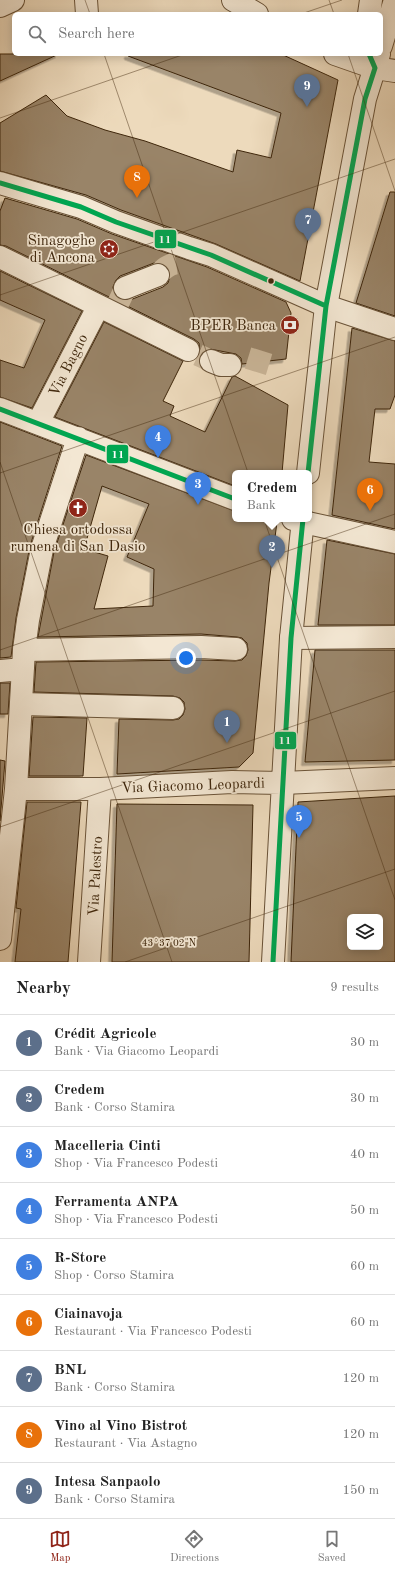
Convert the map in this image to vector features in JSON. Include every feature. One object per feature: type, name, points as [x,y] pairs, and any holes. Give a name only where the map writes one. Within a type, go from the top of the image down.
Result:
[{"type":"street","points":[[0,6],[13,0]]},
{"type":"street","points":[[86,0],[87,12]]},
{"type":"street","points":[[233,0],[254,12]]},
{"type":"street","points":[[369,12],[371,0]]},
{"type":"street","points":[[383,39],[395,0]]},
{"type":"street","points":[[308,470],[326,306],[365,99],[379,62],[346,56]]},
{"type":"street","points":[[1,187],[81,207],[116,222],[211,255],[326,306],[395,329]]},
{"type":"street","points":[[0,257],[188,350]]},
{"type":"street","points":[[125,288],[158,275]]},
{"type":"street","name":"Via Bagno","points":[[38,423],[109,310]]},
{"type":"street","points":[[0,409],[232,498]]},
{"type":"street","points":[[0,939],[16,789],[28,620],[42,549],[78,438]]},
{"type":"street","points":[[273,962],[291,638],[300,522]]},
{"type":"street","points":[[309,522],[395,542]]},
{"type":"street","points":[[291,638],[395,637]]},
{"type":"street","points":[[0,671],[24,660],[201,647],[236,649]]},
{"type":"street","points":[[22,704],[174,708]]},
{"type":"street","name":"Via Giacomo Leopardi","points":[[16,789],[100,789],[232,782],[283,783],[395,778]]},
{"type":"street","name":"Via Palestro","points":[[89,962],[100,789]]},
{"type":"building","points":[[0,54],[12,54],[12,56],[55,56],[0,81]]},
{"type":"building","points":[[128,56],[285,56],[338,80],[300,281],[216,244],[121,210],[86,195],[0,171],[0,123],[46,95],[67,116],[105,130],[145,141],[233,172],[237,150],[271,158],[281,113]]},
{"type":"building","points":[[390,192],[395,192],[395,316],[356,303]]},
{"type":"building","points":[[5,198],[77,219],[112,234],[207,267],[286,302],[291,313],[286,359],[242,364],[241,358],[236,354],[210,349],[202,353],[200,352],[199,343],[194,339],[6,246],[0,245],[0,211]],"holes":[[[154,263],[165,265],[169,270],[170,276],[168,283],[163,287],[130,300],[117,298],[113,287],[116,280],[120,276]]]},
{"type":"building","points":[[0,271],[82,311],[32,408],[0,397],[0,360],[24,368],[45,320],[0,300]]},
{"type":"building","points":[[104,322],[183,361],[163,401],[174,406],[170,416],[205,432],[232,377],[235,376],[288,405],[282,470],[232,470],[232,485],[55,417]]},
{"type":"building","points":[[352,328],[395,341],[395,395],[390,409],[375,409],[369,462],[395,464],[395,529],[332,515]]},
{"type":"building","points":[[0,422],[62,446],[30,546],[16,618],[11,657],[0,658]]},
{"type":"building","points":[[86,455],[232,510],[232,522],[277,522],[269,583],[253,753],[239,767],[117,774],[119,719],[179,719],[183,715],[185,709],[184,702],[180,698],[173,696],[34,692],[36,662],[235,661],[242,660],[246,656],[248,650],[247,643],[242,638],[201,634],[38,637],[54,552]],"holes":[[[102,486],[149,504],[127,557],[154,569],[153,606],[94,609],[108,556],[84,549]]]},
{"type":"building","points":[[327,540],[395,554],[395,625],[318,625]]},
{"type":"building","points":[[315,650],[395,650],[395,760],[305,762]]},
{"type":"building","points":[[0,683],[10,683],[8,714],[0,714]]},
{"type":"building","points":[[33,717],[87,718],[83,776],[29,776]]},
{"type":"building","points":[[0,760],[5,761],[0,821]]},
{"type":"building","points":[[395,796],[395,962],[291,962],[298,802]]},
{"type":"building","points":[[27,802],[81,802],[68,962],[15,962],[21,909],[16,908]]},
{"type":"building","points":[[117,804],[253,805],[249,962],[112,962]]},
{"type":"tunnel","points":[[158,275],[169,266],[183,263]]},
{"type":"tunnel","points":[[115,310],[123,293]]},
{"type":"tunnel","points":[[198,355],[211,361]]},
{"type":"tunnel","points":[[248,358],[271,365]]},
{"type":"transit line","name":"11","points":[[308,470],[326,306],[365,99],[375,68],[370,56]]},
{"type":"transit line","name":"11","points":[[0,183],[81,207],[116,222],[211,255],[326,306]]},
{"type":"transit line","name":"11","points":[[0,409],[232,498]]},
{"type":"transit line","name":"11","points":[[273,962],[291,638],[303,522]]},
{"type":"place","name":"Intesa Sanpaolo","points":[[307,107]]},
{"type":"place","name":"Vino al Vino Bistrot","points":[[137,198]]},
{"type":"place","name":"BNL","points":[[308,241]]},
{"type":"place","name":"Sinagoghe di Ancona","points":[[109,249]]},
{"type":"place","name":"BPER Banca","points":[[290,325]]},
{"type":"place","name":"Ferramenta ANPA","points":[[158,458]]},
{"type":"place","name":"Macelleria Cinti","points":[[198,505]]},
{"type":"place","name":"Chiesa ortodossa rumena di San Dasio","points":[[78,508]]},
{"type":"place","name":"Ciainavoja","points":[[370,511]]},
{"type":"place","name":"Credem","points":[[272,568]]},
{"type":"place","name":"Crédit Agricole","points":[[227,743]]},
{"type":"place","name":"R-Store","points":[[299,838]]}]
